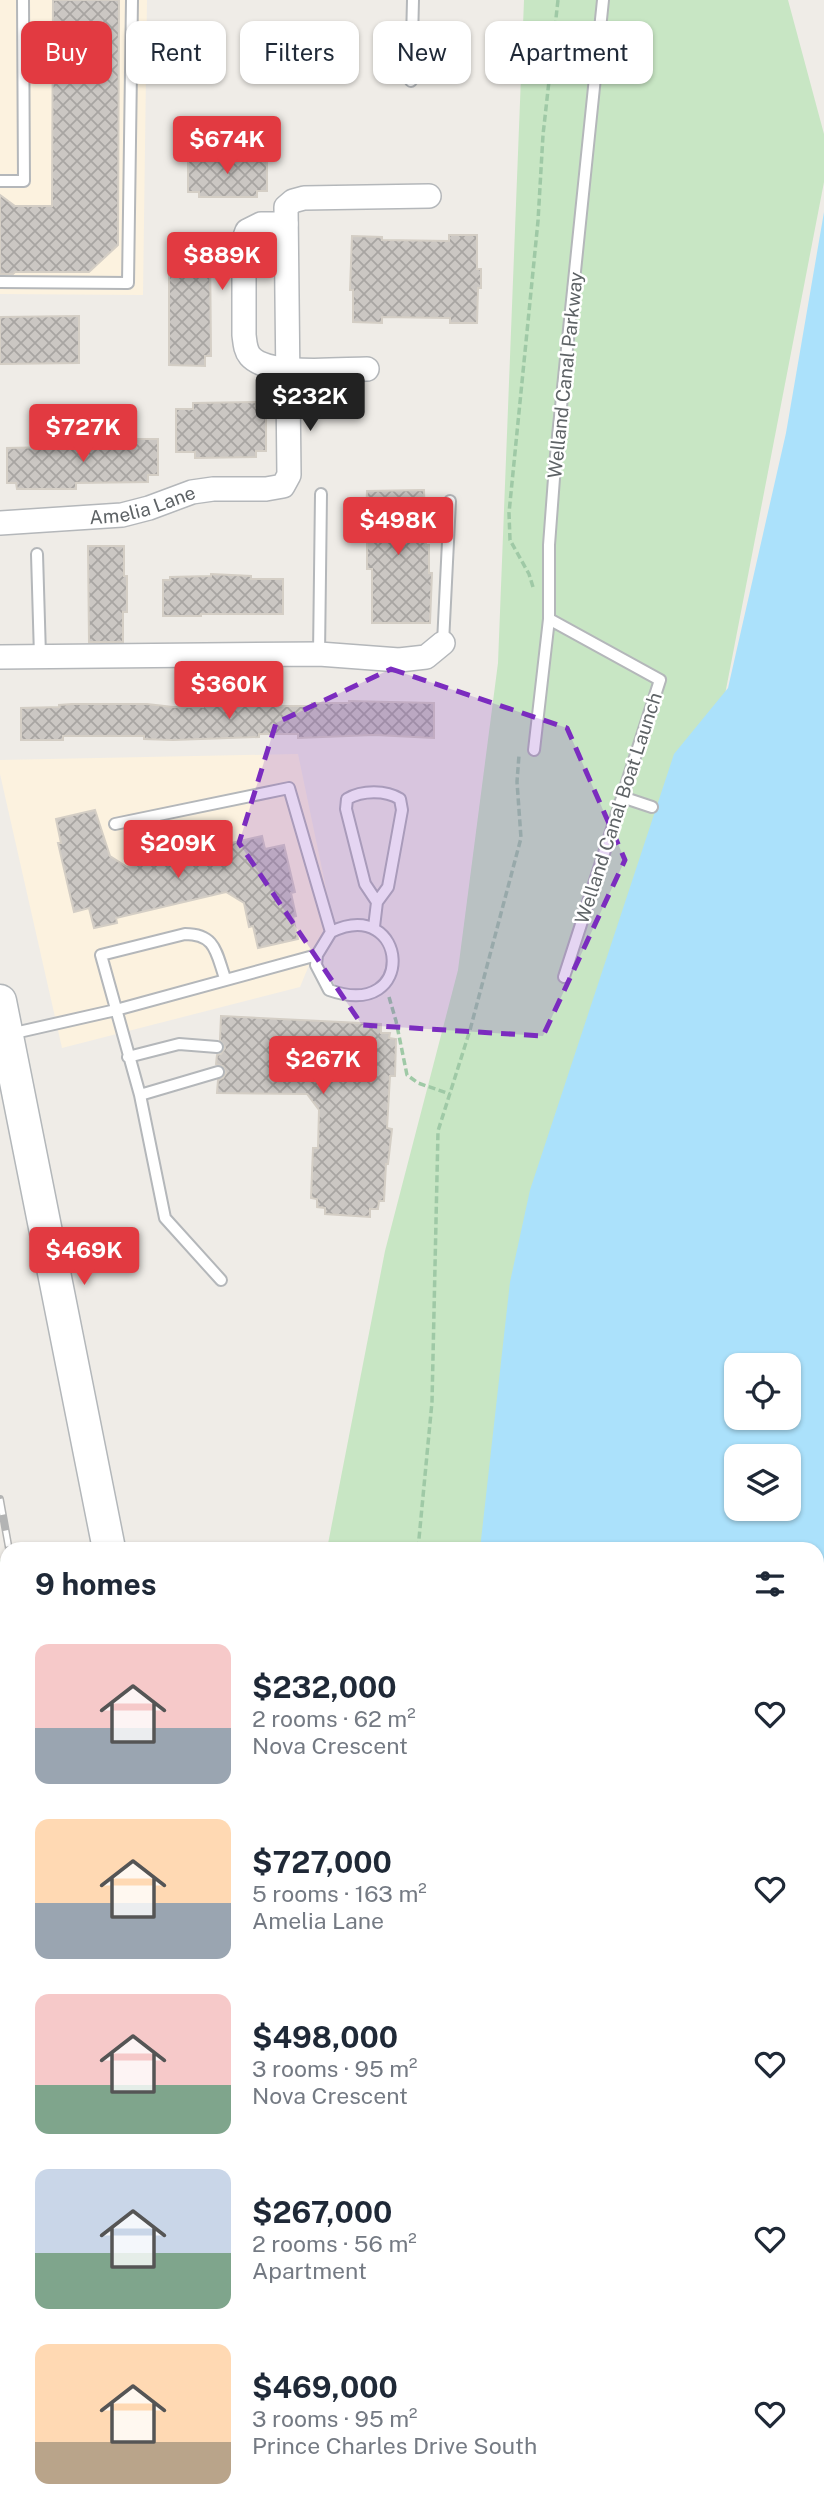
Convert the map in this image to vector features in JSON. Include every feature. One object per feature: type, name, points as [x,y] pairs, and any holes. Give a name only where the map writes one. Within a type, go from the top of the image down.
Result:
[{"type":"main road","points":[[0,1001],[108,1542]]},
{"type":"street","points":[[287,369],[286,207],[298,199],[429,196]]},
{"type":"street","points":[[286,224],[261,224],[247,230],[244,239],[246,350],[251,358],[261,364],[287,369],[367,369]]},
{"type":"street","name":"Amelia Lane","points":[[0,523],[122,515],[192,492],[283,486],[289,475],[287,369]]},
{"type":"street","points":[[0,657],[319,654],[399,660],[426,656],[443,643]]},
{"type":"lane","points":[[0,181],[24,181],[23,0]]},
{"type":"lane","points":[[0,282],[128,284],[132,0]]},
{"type":"lane","points":[[412,21],[413,0]]},
{"type":"lane","name":"Welland Canal Parkway","points":[[534,750],[549,618],[549,545],[555,465],[603,0]]},
{"type":"lane","points":[[319,654],[321,494]]},
{"type":"lane","points":[[443,643],[450,500]]},
{"type":"lane","points":[[37,554],[40,656]]},
{"type":"lane","name":"Welland Canal Boat Launch","points":[[549,618],[660,680],[564,977]]},
{"type":"lane","points":[[115,824],[289,788],[331,932]]},
{"type":"lane","points":[[374,928],[377,902],[388,887],[402,810],[400,799],[390,793],[355,794],[347,799],[346,809],[365,884],[377,902]]},
{"type":"lane","points":[[622,797],[652,807]]},
{"type":"lane","points":[[360,924],[374,928],[387,940],[392,954],[391,971],[385,985],[373,994],[340,994],[329,990],[316,965],[317,955],[331,932],[344,926],[360,924]]},
{"type":"lane","points":[[221,1280],[165,1218],[140,1095],[101,955],[185,934],[199,934],[212,942],[225,978]]},
{"type":"lane","points":[[7,1035],[116,1010],[317,955]]},
{"type":"lane","points":[[128,1057],[179,1044],[217,1047]]},
{"type":"lane","points":[[140,1095],[218,1072]]},
{"type":"path","points":[[534,592],[529,574],[510,540],[509,513],[558,0]]},
{"type":"path","points":[[419,1542],[432,1402],[438,1131],[470,1030],[521,838],[517,782],[519,749]]},
{"type":"path","points":[[385,985],[396,1021],[407,1075],[418,1083],[450,1094]]},
{"type":"highlighted area","points":[[391,669],[567,728],[625,860],[543,1036],[362,1025],[239,843],[276,723]]},
{"type":"shaded area","points":[[0,0],[147,0],[147,21],[126,21],[126,84],[146,84],[143,295],[0,294]]},
{"type":"shaded area","points":[[298,754],[331,912],[300,987],[62,1048],[0,774],[0,760]]},
{"type":"green space","points":[[524,0],[788,0],[824,134],[824,182],[561,1542],[328,1542],[385,1251],[458,970],[498,663],[521,84],[653,84],[653,21],[523,21]]},
{"type":"water","points":[[824,212],[824,1542],[481,1542],[510,1282],[530,1190],[674,754],[728,688],[786,433]]},
{"type":"building","points":[[53,0],[119,0],[118,245],[89,272],[0,274],[0,195],[15,206],[52,206],[53,84],[112,84],[112,21],[53,21]]},
{"type":"building","points":[[188,155],[267,156],[267,191],[257,191],[257,197],[199,197],[199,192],[188,192]]},
{"type":"building","points":[[449,235],[477,235],[477,269],[481,269],[481,288],[478,288],[477,323],[450,323],[450,318],[382,317],[382,323],[353,322],[353,290],[350,290],[352,236],[382,237],[382,240],[449,241]]},
{"type":"building","points":[[169,237],[204,237],[204,245],[210,245],[211,356],[205,356],[205,366],[169,365]]},
{"type":"building","points":[[79,316],[79,363],[0,364],[0,317]]},
{"type":"building","points":[[256,402],[256,408],[266,408],[266,451],[256,451],[256,457],[195,458],[195,452],[176,452],[176,409],[193,409],[193,403]]},
{"type":"building","points":[[104,439],[158,439],[158,475],[148,475],[148,482],[76,483],[76,489],[17,489],[16,483],[7,483],[7,448],[104,446]]},
{"type":"building","points":[[424,490],[426,545],[429,545],[429,573],[432,573],[430,623],[372,623],[372,569],[367,569],[365,541],[367,491]]},
{"type":"building","points":[[88,546],[124,546],[127,612],[123,612],[123,642],[89,642]]},
{"type":"building","points":[[211,574],[251,576],[251,579],[283,579],[283,614],[163,616],[163,580],[170,580],[170,577]]},
{"type":"building","points":[[239,701],[269,703],[269,706],[312,706],[312,703],[349,701],[434,703],[434,738],[374,735],[298,738],[298,734],[259,734],[259,737],[173,740],[144,739],[144,736],[63,736],[63,740],[21,740],[21,708],[72,704],[203,707],[239,704]]},
{"type":"building","points":[[95,810],[110,856],[127,867],[262,836],[265,849],[284,845],[295,892],[291,893],[298,939],[258,948],[253,926],[249,927],[244,903],[226,892],[116,918],[117,923],[94,928],[89,908],[74,912],[58,843],[61,843],[56,819]]},
{"type":"building","points":[[221,1016],[381,1024],[381,1033],[390,1033],[389,1038],[396,1039],[395,1076],[390,1076],[387,1128],[392,1129],[384,1201],[379,1201],[378,1209],[370,1209],[370,1217],[325,1214],[325,1208],[317,1207],[317,1199],[311,1198],[313,1148],[318,1148],[319,1110],[307,1094],[217,1093],[218,1080],[226,1073],[223,1066],[216,1064],[217,1055],[225,1048],[220,1040]]},
{"type":"railway","points":[[0,1499],[8,1542]]}]
